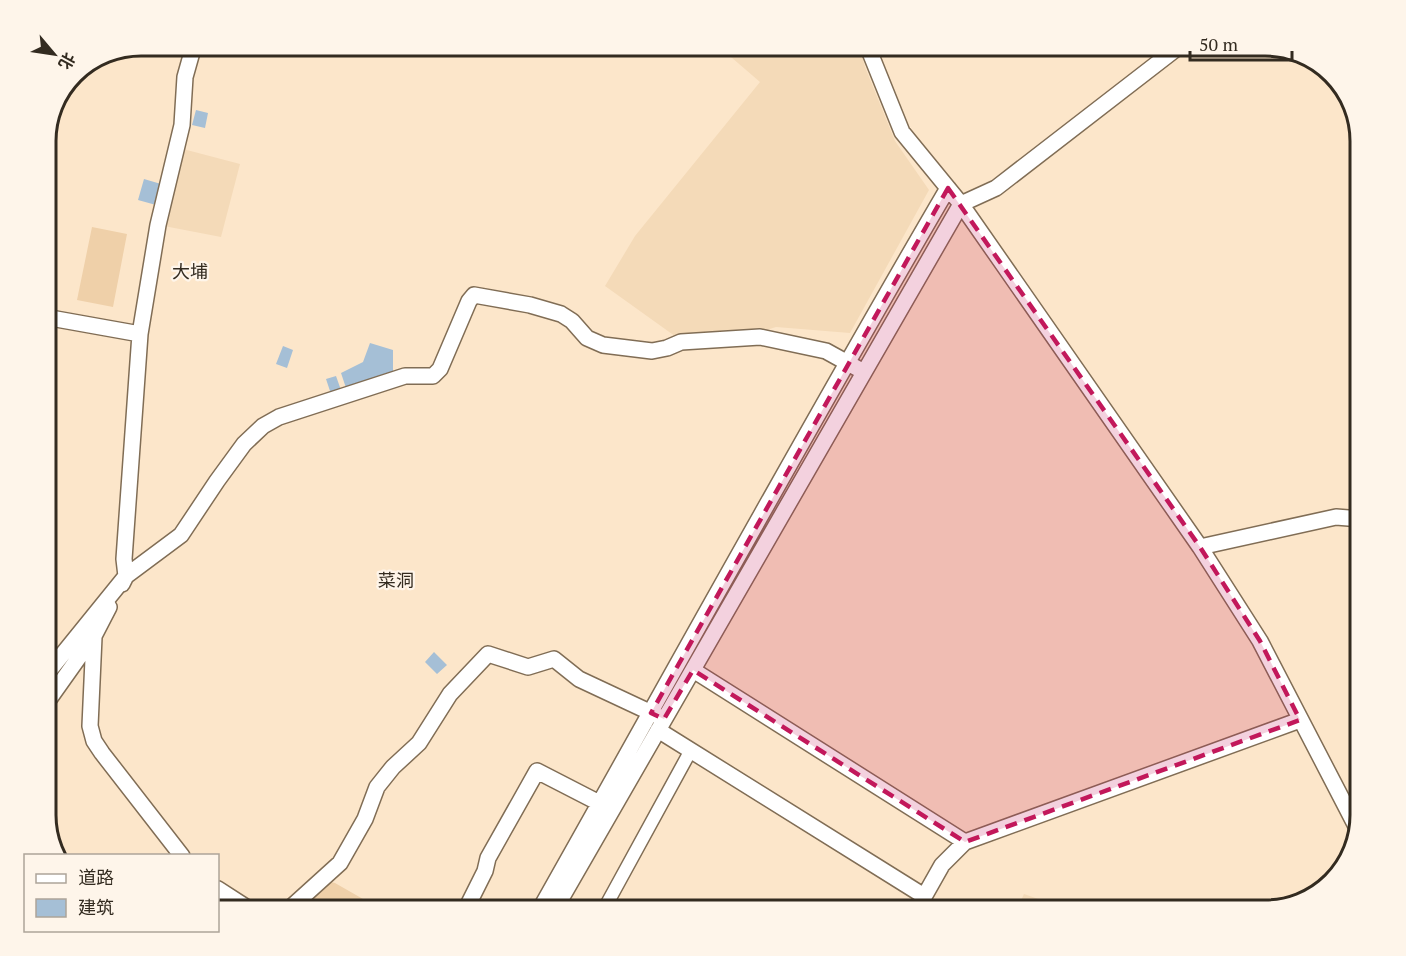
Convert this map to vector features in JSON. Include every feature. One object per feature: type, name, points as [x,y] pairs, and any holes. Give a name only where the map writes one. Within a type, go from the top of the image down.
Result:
[{"type":"street","points":[[126,576],[124,559],[140,334],[158,225],[182,125],[185,77],[191,56]]},
{"type":"street","points":[[871,56],[902,132],[961,204],[1200,547],[1260,641],[1350,815]]},
{"type":"street","points":[[546,900],[658,721],[693,670],[961,204],[996,189],[1167,56]]},
{"type":"street","points":[[658,721],[846,362],[948,188]]},
{"type":"street","points":[[56,686],[88,632],[126,576],[182,535],[229,464],[253,434],[270,421],[405,376],[435,375],[440,369],[469,301],[474,295],[530,305],[561,314],[572,321],[587,338],[611,347],[652,351],[681,342],[760,337],[826,351],[864,372]]},
{"type":"street","points":[[56,319],[140,334]]},
{"type":"street","points":[[1200,547],[1336,516],[1350,518]]},
{"type":"street","points":[[56,665],[88,632]]},
{"type":"street","points":[[88,632],[92,737],[181,854]]},
{"type":"street","points":[[299,900],[340,862],[365,819],[377,787],[393,767],[419,743],[450,694],[488,654],[528,667],[554,659],[579,680],[658,721],[691,750],[924,896]]},
{"type":"street","points":[[693,670],[965,842]]},
{"type":"street","points":[[922,900],[942,866],[965,842],[1300,720]]},
{"type":"street","points":[[609,900],[691,750]]},
{"type":"street","points":[[470,900],[488,858],[537,771],[606,806]]},
{"type":"street","points":[[559,900],[606,806]]},
{"type":"street","points":[[219,890],[235,900]]},
{"type":"highlighted area","points":[[948,188],[1200,547],[1260,641],[1300,720],[965,842],[693,670],[664,719],[651,713]]},
{"type":"shaded area","points":[[730,56],[862,56],[895,141],[929,190],[850,333],[776,327],[732,341],[679,339],[605,286],[635,236],[760,82]]},
{"type":"shaded area","points":[[183,149],[240,164],[221,237],[164,226]]},
{"type":"shaded area","points":[[92,227],[127,234],[113,307],[77,300]]},
{"type":"shaded area","points":[[327,881],[335,883],[365,900],[305,900]]},
{"type":"shaded area","points":[[1024,894],[1041,900],[1021,900]]},
{"type":"building","points":[[196,110],[208,113],[205,128],[192,125]]},
{"type":"building","points":[[144,179],[161,184],[156,205],[138,200]]},
{"type":"building","points":[[370,343],[393,350],[393,376],[348,394],[341,373],[363,362]]},
{"type":"building","points":[[283,346],[293,350],[287,368],[276,364]]},
{"type":"building","points":[[336,376],[342,393],[332,397],[326,379]]},
{"type":"building","points":[[434,652],[447,665],[437,674],[425,662]]},
{"type":"district","name":"大埔","points":[[190,272]]},
{"type":"district","name":"菜洞","points":[[396,581]]}]
